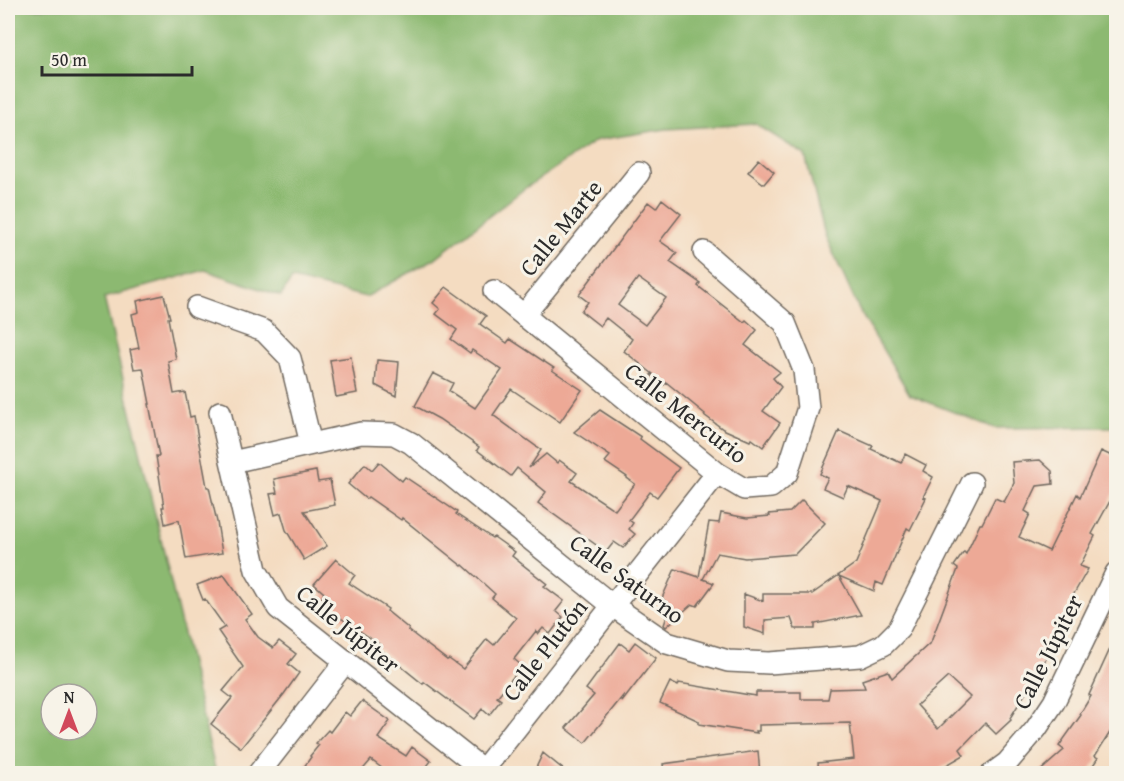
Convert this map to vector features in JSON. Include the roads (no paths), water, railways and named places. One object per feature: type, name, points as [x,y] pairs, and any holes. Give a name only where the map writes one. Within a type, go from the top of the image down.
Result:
[{"type":"street","name":"Calle Marte","points":[[524,315],[639,173]]},
{"type":"street","name":"Calle Mercurio","points":[[494,291],[717,473],[744,489],[771,487],[788,473],[808,408],[804,370],[785,323],[704,252]]},
{"type":"street","points":[[197,307],[264,331],[290,358],[311,444]]},
{"type":"street","name":"Calle Júpiter","points":[[220,412],[256,570],[278,608],[483,772]]},
{"type":"street","name":"Calle Saturno","points":[[232,462],[361,433],[394,434],[411,443],[613,606],[667,644],[728,661],[769,663],[860,656],[883,645],[899,629],[972,483]]},
{"type":"street","name":"Calle Plutón","points":[[483,772],[717,473]]},
{"type":"street","name":"Calle Júpiter","points":[[992,774],[1007,763],[1036,729],[1054,702],[1116,573]]},
{"type":"street","points":[[258,774],[346,661]]}]
